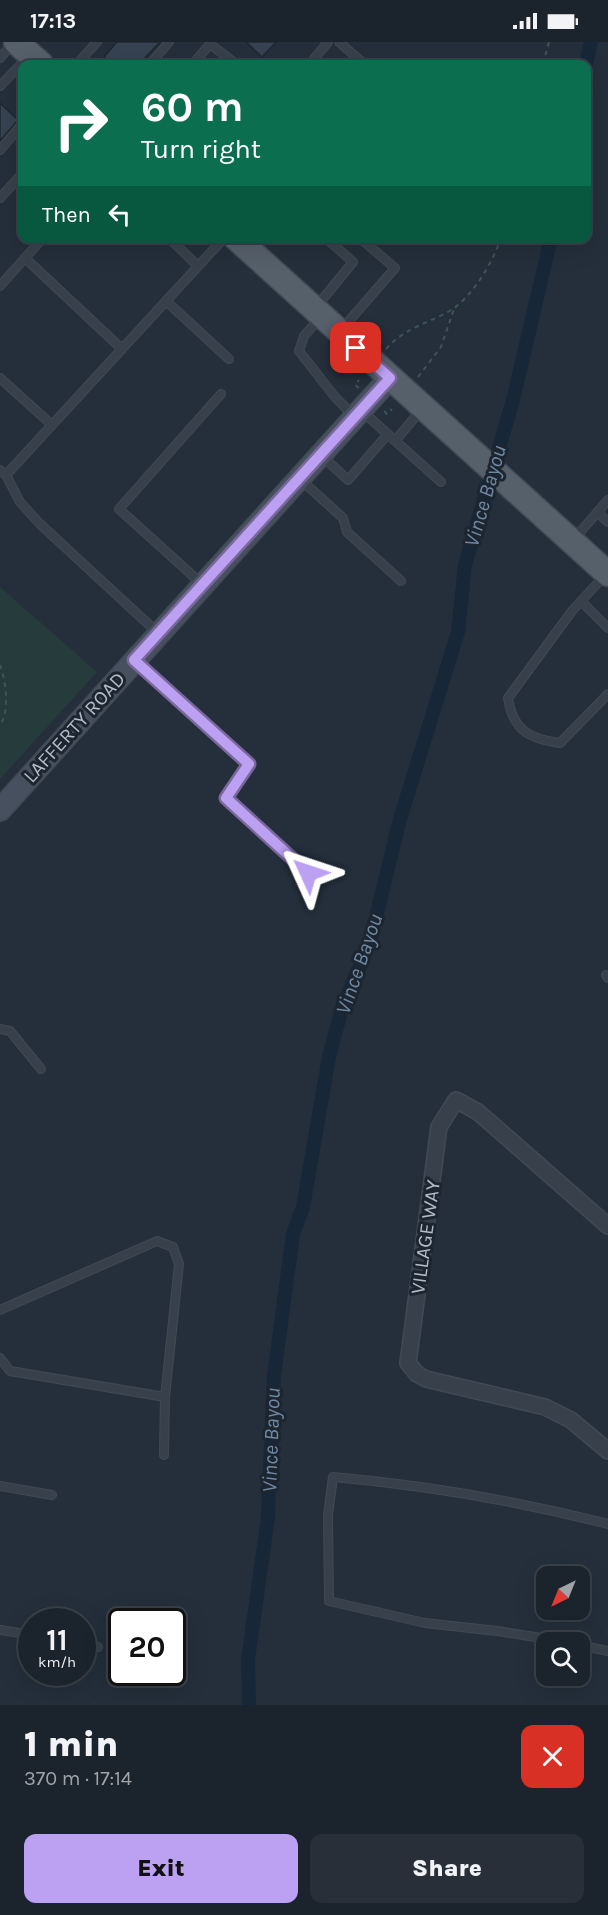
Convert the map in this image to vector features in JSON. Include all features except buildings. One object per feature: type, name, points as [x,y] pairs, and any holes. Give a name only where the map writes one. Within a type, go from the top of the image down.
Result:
[{"type":"main road","points":[[241,243],[516,492],[607,570]]},
{"type":"street","name":"LAFFERTY ROAD","points":[[0,810],[390,378]]},
{"type":"street","name":"VILLAGE WAY","points":[[608,1226],[478,1112],[456,1101],[439,1127],[408,1363],[417,1374],[426,1379],[545,1407],[571,1420],[608,1451]]},
{"type":"lane","points":[[80,60],[97,42]]},
{"type":"lane","points":[[153,60],[169,42]]},
{"type":"lane","points":[[313,60],[328,42]]},
{"type":"lane","points":[[339,42],[359,60]]},
{"type":"lane","points":[[196,60],[210,44],[231,60]]},
{"type":"lane","points":[[0,58],[25,51]]},
{"type":"lane","points":[[0,86],[18,61]]},
{"type":"lane","points":[[0,150],[18,129]]},
{"type":"lane","points":[[0,198],[18,178]]},
{"type":"lane","points":[[0,286],[38,243]]},
{"type":"lane","points":[[174,243],[198,266]]},
{"type":"lane","points":[[158,633],[40,524],[15,496],[3,472],[52,425],[219,243]]},
{"type":"lane","points":[[325,319],[353,262],[332,243]]},
{"type":"lane","points":[[366,243],[394,268],[304,336],[299,351],[329,390],[359,415],[388,434],[441,482]]},
{"type":"lane","points":[[25,258],[122,349]]},
{"type":"lane","points":[[166,301],[229,359]]},
{"type":"lane","points":[[0,378],[52,425]]},
{"type":"lane","points":[[203,585],[119,509],[221,394]]},
{"type":"lane","points":[[395,441],[423,408]]},
{"type":"lane","points":[[322,456],[348,480],[388,434]]},
{"type":"lane","points":[[300,479],[343,518],[347,532],[401,581]]},
{"type":"lane","points":[[572,541],[608,501]]},
{"type":"lane","points":[[597,512],[608,522]]},
{"type":"lane","points":[[607,570],[508,698],[511,717],[533,740],[560,743],[608,694]]},
{"type":"lane","points":[[580,602],[608,628]]},
{"type":"lane","points":[[134,660],[249,764],[226,798],[308,873]]},
{"type":"lane","points":[[0,1029],[10,1031],[41,1069]]},
{"type":"lane","points":[[0,1310],[157,1241],[172,1247],[179,1264],[165,1397],[164,1455]]},
{"type":"lane","points":[[0,1358],[10,1371],[165,1397]]},
{"type":"lane","points":[[536,1637],[497,1630],[425,1623],[329,1602],[328,1515],[333,1477],[392,1482],[474,1495],[538,1506],[608,1524]]},
{"type":"lane","points":[[0,1486],[51,1495]]},
{"type":"lane","points":[[0,1630],[18,1633]]},
{"type":"lane","points":[[590,1647],[608,1651]]},
{"type":"path","points":[[544,60],[549,42]]},
{"type":"path","points":[[424,370],[441,347],[456,307],[486,269],[499,243]]},
{"type":"path","points":[[392,341],[456,307]]},
{"type":"path","points":[[359,380],[355,385],[360,389]]},
{"type":"path","points":[[387,414],[392,409]]},
{"type":"path","points":[[0,665],[6,698],[4,720],[0,725]]},
{"type":"green space","points":[[0,587],[97,672],[0,779]]},
{"type":"waterway","name":"Vince Bayou","points":[[587,60],[591,42]]},
{"type":"waterway","name":"Vince Bayou","points":[[249,1705],[248,1660],[268,1517],[274,1376],[293,1234],[303,1207],[329,1057],[342,1008],[370,942],[400,819],[458,632],[465,565],[513,400],[550,243]]},
{"type":"route","points":[[308,873],[226,798],[249,764],[134,660],[390,378],[356,348]]}]
